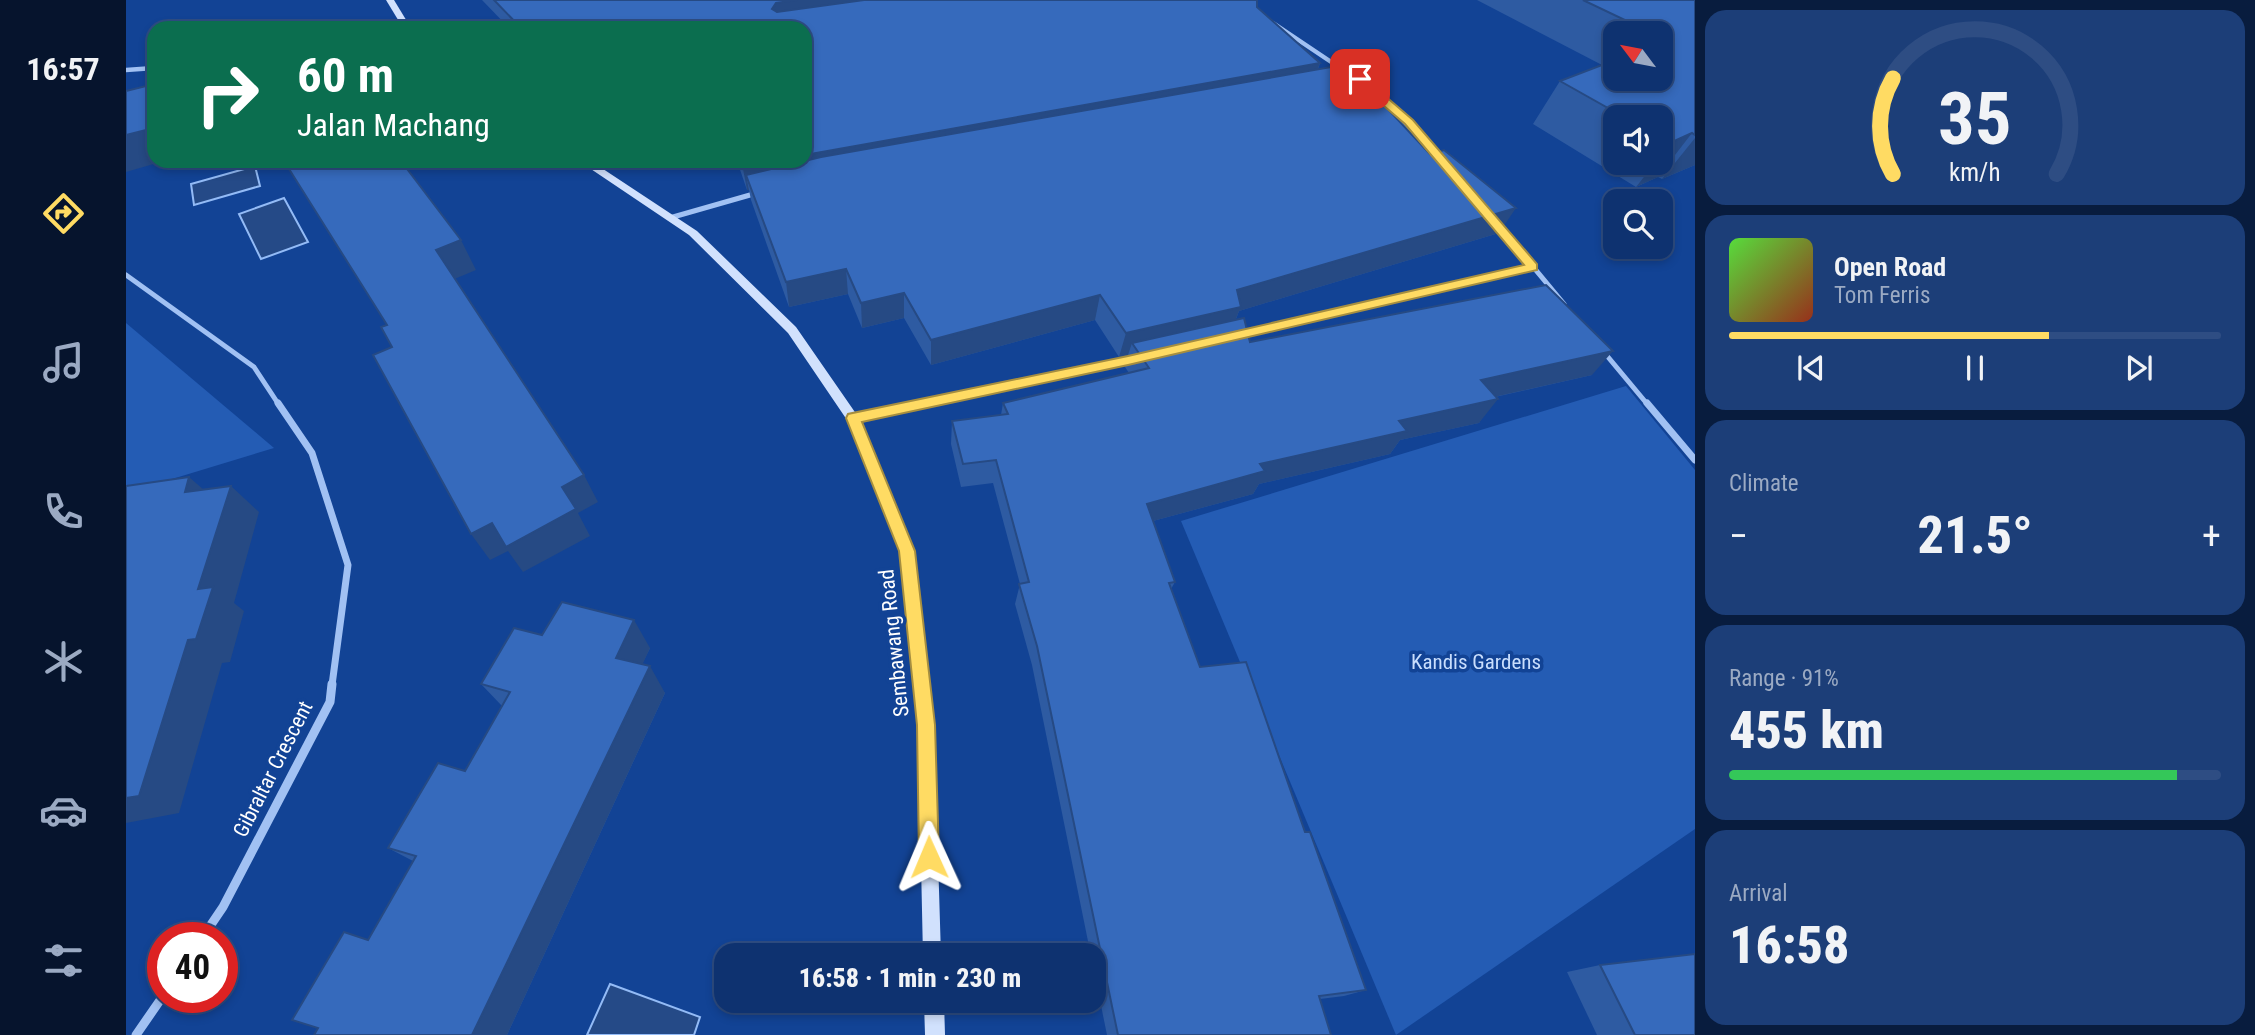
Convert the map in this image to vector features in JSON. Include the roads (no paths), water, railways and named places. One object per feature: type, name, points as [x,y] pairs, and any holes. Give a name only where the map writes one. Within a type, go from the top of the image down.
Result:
[{"type":"street","points":[[390,0],[403,21]]},
{"type":"street","points":[[1266,19],[1300,38],[1360,79],[1409,122],[1444,161]]},
{"type":"street","points":[[126,70],[147,68]]},
{"type":"street","points":[[1325,85],[1360,79]]},
{"type":"street","name":"Sembawang Road","points":[[595,168],[673,217],[693,233],[792,330],[853,418],[907,551],[926,725],[932,943]]},
{"type":"street","points":[[673,217],[765,191]]},
{"type":"street","points":[[1494,219],[1567,308]]},
{"type":"street","points":[[1230,337],[1533,267]]},
{"type":"street","name":"Gibraltar Crescent","points":[[126,275],[254,367],[312,453],[348,565],[330,702],[213,922]]},
{"type":"street","points":[[1601,348],[1695,460]]},
{"type":"street","points":[[853,418],[1140,358]]},
{"type":"street","points":[[136,1035],[151,1013]]},
{"type":"street","points":[[934,1013],[935,1035]]},
{"type":"park label","name":"Kandis Gardens","points":[[1476,662]]}]
